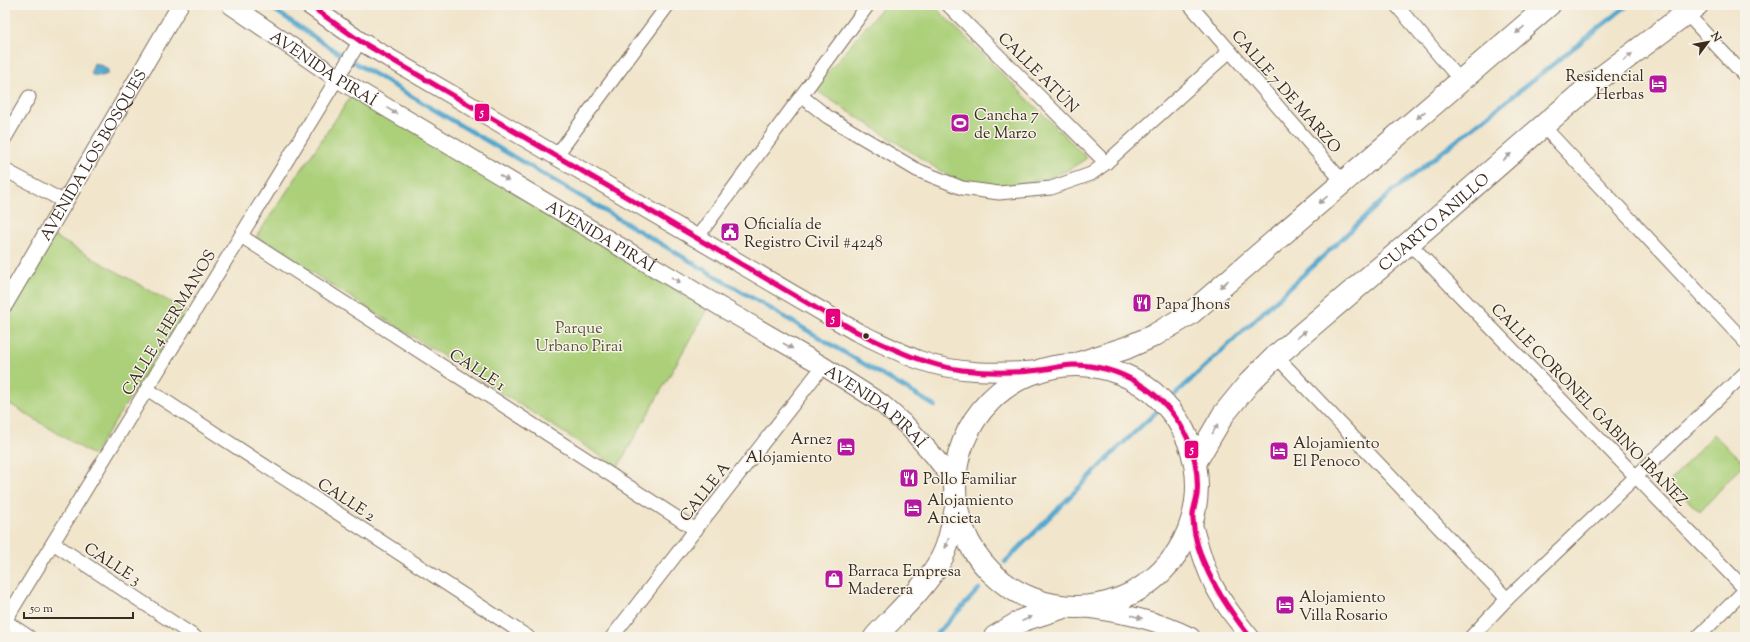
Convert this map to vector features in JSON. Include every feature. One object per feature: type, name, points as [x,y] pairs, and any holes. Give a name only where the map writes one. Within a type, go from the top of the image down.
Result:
[{"type":"highway","points":[[1073,365],[1097,367],[1120,374],[1142,385],[1165,404],[1184,431],[1195,463],[1197,492],[1192,521],[1181,548],[1163,571],[1141,590],[1114,602],[1085,608],[1062,608],[1042,603],[1016,592],[994,575],[976,554],[963,530],[956,505],[955,483],[958,458],[964,440],[979,413],[996,394],[1017,380],[1040,370],[1073,365],[1126,348],[1153,336],[1190,314],[1549,5]]},
{"type":"highway","name":"CUARTO ANILLO","points":[[1195,463],[1223,415],[1249,383],[1276,356],[1591,85],[1692,9]]},
{"type":"highway","points":[[875,637],[920,588],[940,561],[951,529],[956,505]]},
{"type":"highway","points":[[995,637],[1023,620],[1062,608]]},
{"type":"main road","name":"AVENIDA PIRAÍ","points":[[231,5],[340,74],[721,307],[823,366],[880,403],[908,427],[934,456],[955,483]]},
{"type":"main road","points":[[309,5],[358,45],[556,156],[857,332],[920,360],[960,370],[1001,373],[1040,370]]},
{"type":"main road","points":[[1192,521],[1201,553],[1214,585],[1232,616],[1250,637]]},
{"type":"main road","points":[[1085,608],[1128,614],[1169,626],[1191,637]]},
{"type":"street","name":"AVENIDA LOS BOSQUES","points":[[5,304],[180,5]]},
{"type":"street","points":[[556,156],[668,5]]},
{"type":"street","points":[[696,239],[868,5]]},
{"type":"street","name":"CALLE ATÚN","points":[[948,5],[1106,163]]},
{"type":"street","name":"CALLE 7 DE MARZO","points":[[1190,5],[1343,182]]},
{"type":"street","points":[[1396,5],[1461,81]]},
{"type":"street","points":[[1692,9],[1745,76]]},
{"type":"street","name":"CALLE 4 HERMANOS","points":[[5,621],[358,45]]},
{"type":"street","points":[[801,96],[828,117],[917,170],[962,188],[999,193],[1051,188],[1091,174],[1106,163],[1230,51]]},
{"type":"street","points":[[5,138],[29,97]]},
{"type":"street","points":[[1543,126],[1745,342]]},
{"type":"street","points":[[5,170],[65,202]]},
{"type":"street","name":"CALLE 1","points":[[241,236],[696,530]]},
{"type":"street","name":"CALLE CORONEL GABINO IBAÑEZ","points":[[1409,243],[1745,590]]},
{"type":"street","points":[[1276,356],[1507,599]]},
{"type":"street","name":"CALLE A","points":[[612,637],[823,366]]},
{"type":"street","points":[[1471,637],[1507,599],[1745,373]]},
{"type":"street","name":"CALLE 2","points":[[147,389],[528,637]]},
{"type":"street","name":"CALLE 3","points":[[53,543],[195,637]]},
{"type":"street","points":[[1698,637],[1745,590]]},
{"type":"street","points":[[5,621],[29,637]]},
{"type":"green space","name":"Cancha 7 de Marzo","points":[[884,5],[933,5],[1087,158],[1070,169],[1052,177],[1018,184],[984,186],[953,179],[814,89]]},
{"type":"green space","name":"Parque Urbano Pirai","points":[[352,95],[707,309],[618,467],[256,237]]},
{"type":"green space","points":[[54,236],[186,311],[93,455],[5,401],[5,320]]},
{"type":"green space","points":[[1713,434],[1744,463],[1700,512],[1669,483]]},
{"type":"water","points":[[94,63],[105,67],[108,70],[108,74],[102,76],[92,75],[91,72]]},
{"type":"waterway","points":[[267,5],[335,51],[935,406]]},
{"type":"waterway","points":[[1005,562],[1121,445],[1394,190],[1628,5]]},
{"type":"waterway","points":[[934,637],[979,589]]},
{"type":"transit line","name":"5","points":[[309,5],[360,41],[857,332],[882,344],[921,360],[948,368],[981,372],[1010,372],[1040,370],[1069,365],[1090,366],[1123,375],[1138,383],[1164,403],[1175,416],[1188,438],[1193,454],[1197,479],[1197,495],[1193,516],[1195,535],[1199,551],[1213,582],[1231,611],[1250,637]]},
{"type":"place","name":"Residencial Herbas","points":[[1658,84]]},
{"type":"place","name":"Cancha 7 de Marzo","points":[[960,123]]},
{"type":"place","name":"Oficialía de Registro Civil #4248","points":[[730,232]]},
{"type":"place","name":"Papa Jhons","points":[[1142,303]]},
{"type":"place","name":"Arnez Alojamiento","points":[[846,447]]},
{"type":"place","name":"Alojamiento El Penoco","points":[[1279,451]]},
{"type":"place","name":"Pollo Familiar","points":[[909,478]]},
{"type":"place","name":"Alojamiento Ancieta","points":[[913,508]]},
{"type":"place","name":"Barraca Empresa Maderera","points":[[834,579]]},
{"type":"place","name":"Alojamiento Villa Rosario","points":[[1285,605]]}]
